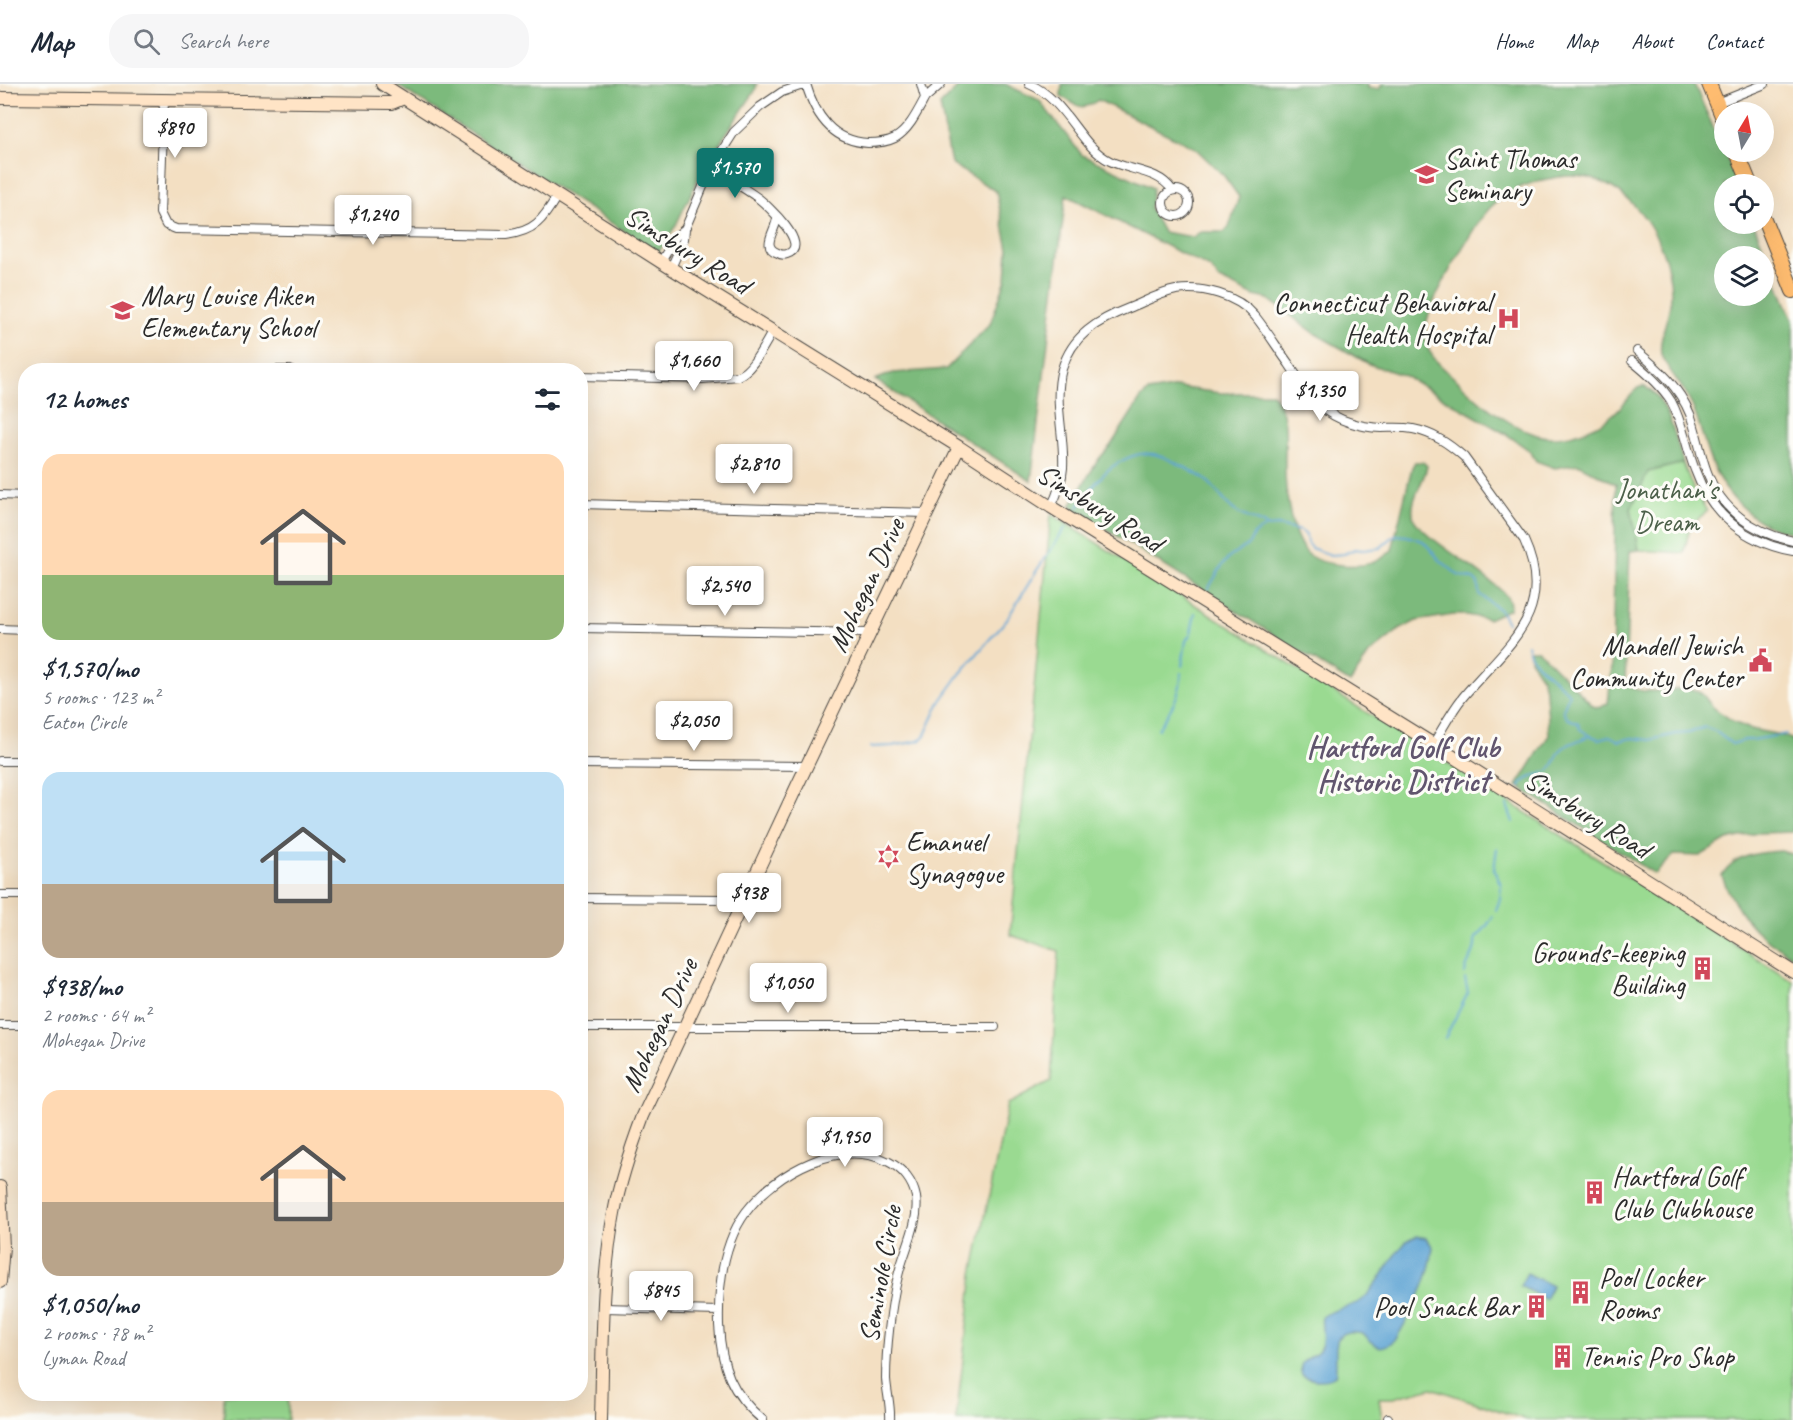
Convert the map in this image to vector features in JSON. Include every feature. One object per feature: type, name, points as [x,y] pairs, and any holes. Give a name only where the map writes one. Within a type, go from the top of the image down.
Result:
[{"type":"main road","name":"Simsbury Road","points":[[382,84],[666,265],[1433,744],[1793,972]]},
{"type":"main road","points":[[1709,84],[1717,102]]},
{"type":"main road","points":[[0,98],[392,103],[404,98]]},
{"type":"main road","points":[[1770,234],[1793,291]]},
{"type":"main road","name":"Mohegan Drive","points":[[602,1420],[606,1266],[614,1212],[627,1159],[643,1116],[684,1027],[959,447]]},
{"type":"main road","points":[[0,1187],[3,1247],[0,1282]]},
{"type":"street","points":[[666,265],[684,239],[685,229],[711,168],[734,132],[760,107],[782,92],[806,84],[814,106],[828,126],[842,137],[859,142],[879,143],[896,138],[914,118],[925,98],[941,84]]},
{"type":"street","points":[[921,84],[925,98]]},
{"type":"street","points":[[1029,84],[1040,88],[1061,107],[1096,150],[1110,161],[1162,180],[1172,190]]},
{"type":"street","points":[[1720,102],[1765,84]]},
{"type":"street","points":[[164,100],[160,213],[166,225],[182,230],[506,235],[527,231],[536,225],[543,219],[557,196]]},
{"type":"street","points":[[711,168],[760,199],[777,218]]},
{"type":"street","points":[[1051,507],[1059,490],[1063,470],[1059,382],[1067,356],[1081,335],[1109,315],[1178,290],[1203,290],[1237,301],[1254,315],[1306,390],[1323,408],[1342,419],[1366,427],[1401,427],[1422,431],[1445,441],[1454,448],[1470,466],[1529,550],[1536,584],[1529,614],[1513,641],[1456,706],[1433,744]]},
{"type":"street","points":[[588,376],[702,379],[738,376],[746,370],[773,331]]},
{"type":"street","points":[[1637,351],[1662,371],[1682,400],[1690,414],[1707,472],[1725,502],[1751,526],[1780,538],[1793,540]]},
{"type":"street","points":[[1632,361],[1648,374],[1670,400],[1684,431],[1699,479],[1717,511],[1725,520],[1749,536],[1772,546],[1793,551]]},
{"type":"street","points":[[0,495],[18,496]]},
{"type":"street","points":[[588,504],[926,513]]},
{"type":"street","points":[[588,628],[870,633]]},
{"type":"street","points":[[0,629],[18,630]]},
{"type":"street","points":[[0,761],[18,761]]},
{"type":"street","points":[[588,765],[808,766]]},
{"type":"street","points":[[0,895],[18,895]]},
{"type":"street","points":[[588,898],[743,901]]},
{"type":"street","points":[[0,1025],[18,1025]]},
{"type":"street","points":[[588,1027],[995,1027]]},
{"type":"street","name":"Seminole Circle","points":[[763,1420],[748,1408],[728,1377],[720,1350],[718,1311],[725,1258],[733,1236],[746,1213],[783,1177],[815,1161],[838,1155],[860,1153],[879,1157],[897,1166],[908,1178],[916,1195],[917,1213],[898,1276],[890,1325],[886,1379],[890,1420]]},
{"type":"street","points":[[604,1308],[718,1311]]},
{"type":"green space","points":[[395,84],[757,84],[755,91],[705,165],[675,227],[658,253]]},
{"type":"green space","points":[[961,84],[1005,84],[1039,100],[1082,155],[1153,188],[1150,208],[1163,232],[1193,237],[1200,232],[1224,232],[1229,227],[1239,197],[1224,176],[1195,148],[1098,100],[1083,107],[1071,103],[1061,96],[1062,84],[1368,84],[1368,88],[1379,89],[1382,84],[1694,84],[1714,129],[1714,162],[1728,162],[1734,174],[1714,174],[1714,234],[1758,234],[1763,246],[1714,246],[1714,306],[1774,306],[1774,274],[1793,321],[1793,533],[1764,523],[1752,515],[1740,506],[1721,482],[1708,454],[1689,399],[1661,354],[1661,339],[1671,300],[1668,270],[1662,249],[1638,209],[1622,194],[1603,183],[1582,177],[1550,178],[1515,190],[1493,205],[1467,240],[1440,290],[1428,317],[1425,340],[1432,356],[1472,394],[1508,421],[1537,435],[1566,436],[1595,426],[1611,416],[1638,388],[1643,386],[1659,399],[1670,420],[1683,463],[1648,472],[1631,509],[1639,550],[1630,551],[1625,684],[1647,691],[1693,689],[1736,723],[1793,740],[1793,832],[1757,833],[1727,840],[1700,856],[1674,855],[1655,874],[1517,786],[1549,735],[1546,693],[1542,678],[1530,659],[1530,650],[1538,650],[1593,706],[1600,708],[1608,703],[1612,666],[1616,484],[1578,464],[1555,468],[1536,461],[1530,451],[1506,434],[1403,375],[1369,364],[1316,334],[1268,299],[1254,296],[1219,279],[1210,268],[1066,195],[1031,481],[875,380],[893,373],[946,369],[990,324],[1006,279],[1008,249],[996,191],[951,164],[940,105]]},
{"type":"green space","points":[[1177,387],[1220,393],[1272,393],[1278,401],[1284,419],[1286,489],[1290,515],[1303,549],[1310,556],[1321,561],[1341,565],[1362,565],[1381,559],[1392,550],[1412,467],[1415,462],[1423,462],[1427,466],[1413,506],[1415,522],[1437,542],[1496,586],[1509,600],[1510,609],[1488,619],[1453,615],[1416,621],[1399,630],[1369,654],[1350,683],[1070,506],[1098,460],[1111,445],[1141,398],[1148,392]]},
{"type":"green space","name":"Jonathan's Dream","points":[[1683,463],[1693,488],[1707,511],[1690,526],[1684,553],[1639,550],[1631,509],[1648,472]]},
{"type":"green space","points":[[1051,514],[1793,981],[1793,1420],[1527,1420],[1432,1388],[1393,1398],[1379,1398],[1382,1420],[956,1420],[973,1274],[1008,1104],[1051,1081],[1059,951],[1010,935]]},
{"type":"green space","points":[[1781,851],[1793,854],[1793,957],[1761,935],[1749,923],[1733,900],[1722,876],[1733,863],[1740,859],[1764,852]]},
{"type":"green space","points":[[224,1401],[288,1401],[288,1420],[224,1419]]},
{"type":"water","points":[[1417,1236],[1426,1238],[1433,1247],[1431,1259],[1420,1295],[1396,1339],[1382,1347],[1374,1344],[1363,1333],[1343,1334],[1338,1338],[1336,1344],[1335,1376],[1319,1380],[1302,1375],[1301,1366],[1321,1346],[1322,1317],[1362,1300],[1406,1242]]},
{"type":"water","points":[[1527,1273],[1552,1286],[1545,1299],[1520,1286]]},
{"type":"waterway","points":[[1078,507],[1113,466],[1133,456],[1153,454],[1172,461],[1206,480],[1234,510],[1267,526]]},
{"type":"waterway","points":[[1208,589],[1223,564],[1249,544],[1254,534],[1266,527],[1278,526],[1301,531],[1306,535],[1307,543],[1311,548],[1331,555],[1344,554],[1355,549],[1380,548],[1395,535],[1407,536],[1423,541],[1458,575],[1473,579],[1478,583],[1479,594],[1500,610],[1507,623]]},
{"type":"waterway","points":[[871,747],[919,741],[925,735],[940,702],[960,674],[1007,619],[1066,527]]},
{"type":"waterway","points":[[1182,666],[1186,641],[1191,633],[1195,613]]},
{"type":"waterway","points":[[1527,645],[1539,666],[1569,694],[1563,710],[1567,718],[1578,723],[1580,729],[1589,735],[1599,739],[1610,736],[1619,741],[1632,738],[1650,740],[1689,733],[1705,727],[1715,731],[1732,744],[1786,734]]},
{"type":"waterway","points":[[1158,729],[1177,696],[1181,673]]},
{"type":"waterway","points":[[1520,787],[1529,778],[1548,771],[1563,748],[1589,735]]},
{"type":"waterway","points":[[1507,805],[1513,822]]},
{"type":"waterway","points":[[1496,910],[1501,885],[1494,869],[1497,848]]},
{"type":"waterway","points":[[1465,974],[1475,939],[1493,916]]},
{"type":"waterway","points":[[1445,1038],[1468,993],[1465,979]]},
{"type":"place","name":"Saint Thomas Seminary","points":[[1426,174]]},
{"type":"place","name":"Mary Louise Aiken Elementary School","points":[[123,311]]},
{"type":"place","name":"Connecticut Behavioral Health Hospital","points":[[1509,318]]},
{"type":"place","name":"Mandell Jewish Community Center","points":[[1761,661]]},
{"type":"place","name":"Emanuel Synagogue","points":[[888,857]]},
{"type":"place","name":"Grounds-keeping Building","points":[[1703,968]]},
{"type":"place","name":"Hartford Golf Club Clubhouse","points":[[1594,1192]]},
{"type":"place","name":"Pool Locker Rooms","points":[[1581,1293]]},
{"type":"place","name":"Pool Snack Bar","points":[[1537,1306]]},
{"type":"place","name":"Tennis Pro Shop","points":[[1563,1356]]},
{"type":"district","name":"Hartford Golf Club Historic District","points":[[1403,764]]}]
